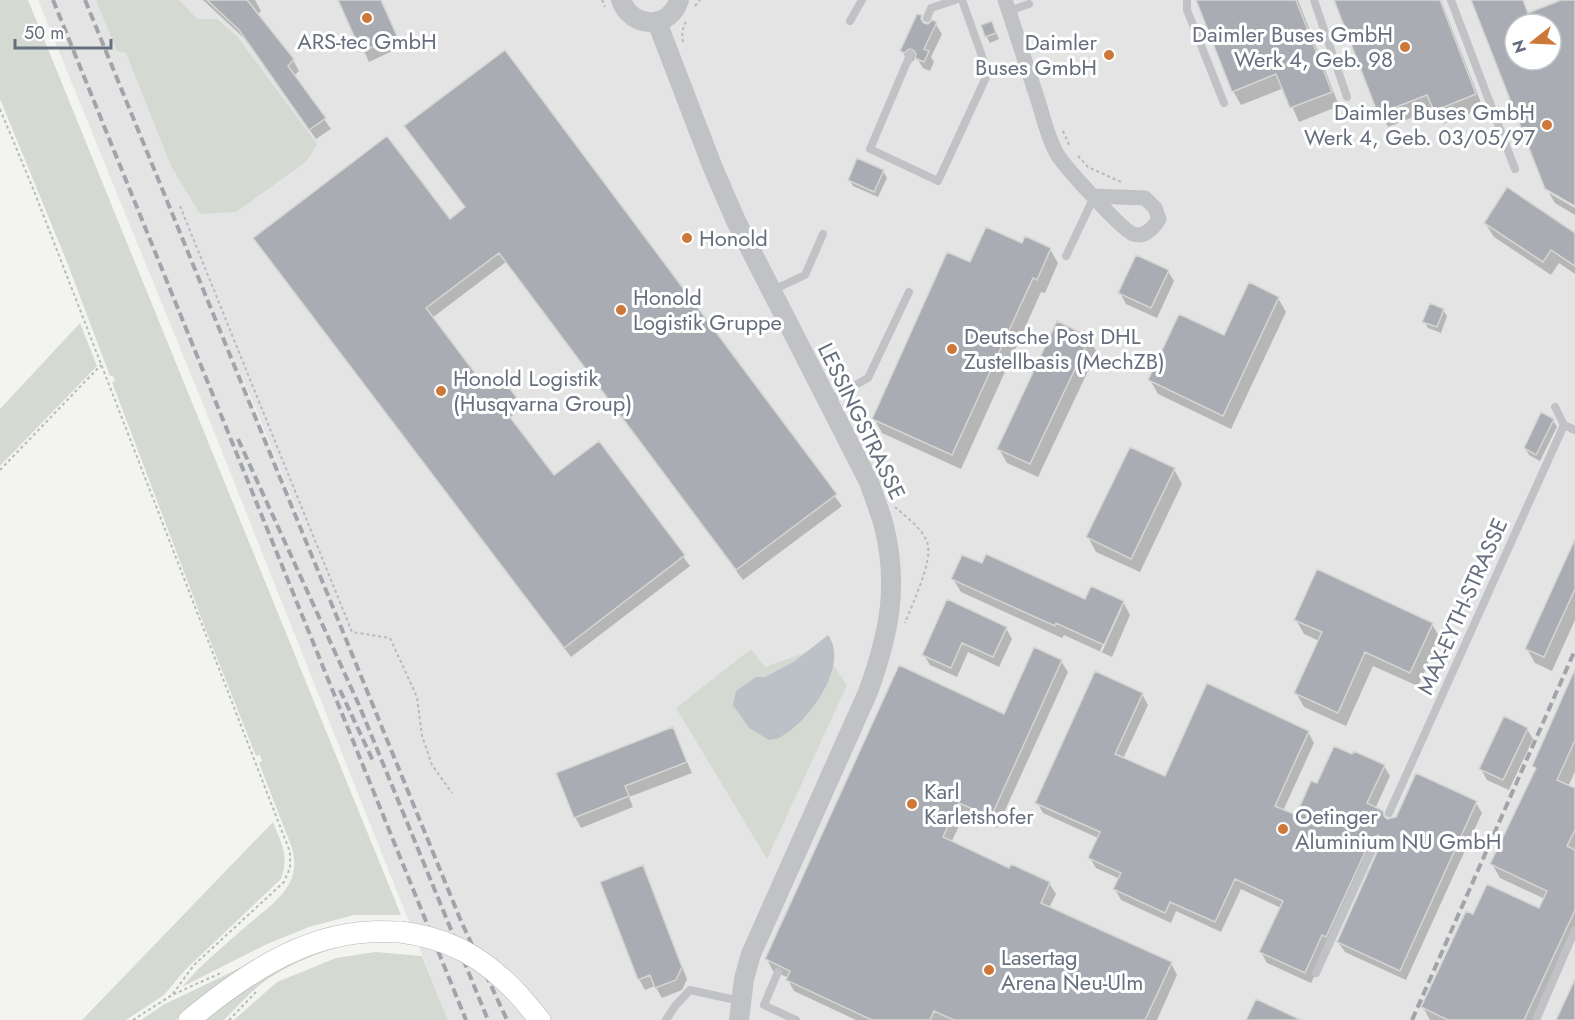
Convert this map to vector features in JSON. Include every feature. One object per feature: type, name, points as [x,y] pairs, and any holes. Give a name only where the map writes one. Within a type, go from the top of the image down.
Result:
[{"type":"main road","points":[[189,1020],[226,989],[260,968],[298,949],[335,937],[367,932],[400,932],[435,939],[465,950],[497,972],[540,1020]]},
{"type":"street","points":[[614,5],[624,9],[639,21],[657,22],[672,13],[686,9]]},
{"type":"street","points":[[1007,5],[1048,132],[1057,153],[1068,170],[1094,196]]},
{"type":"street","name":"LESSINGSTRASSE","points":[[657,22],[713,168],[736,221],[869,482],[884,525],[892,578],[888,626],[880,658],[868,692],[751,954],[740,1011]]},
{"type":"lane","points":[[850,21],[862,0]]},
{"type":"lane","points":[[927,18],[931,8],[955,0]]},
{"type":"lane","points":[[910,55],[870,149],[938,181],[988,73],[962,0]]},
{"type":"lane","points":[[1187,0],[1187,10],[1224,103]]},
{"type":"lane","points":[[1314,0],[1347,97]]},
{"type":"lane","points":[[1451,0],[1515,169]]},
{"type":"lane","points":[[1007,5],[1029,4]]},
{"type":"lane","points":[[1066,256],[1094,196]]},
{"type":"lane","points":[[771,291],[805,275],[823,234]]},
{"type":"lane","points":[[828,400],[868,378],[909,292]]},
{"type":"lane","points":[[1556,407],[1564,425],[1575,430]]},
{"type":"lane","name":"MAX-EYTH-STRASSE","points":[[1389,813],[1564,425]]},
{"type":"lane","points":[[1316,973],[1376,841]]},
{"type":"lane","points":[[1536,1020],[1575,930]]},
{"type":"lane","points":[[778,972],[764,1005],[796,1020]]},
{"type":"lane","points":[[666,1020],[690,990],[740,1011]]},
{"type":"path","points":[[602,0],[614,5]]},
{"type":"path","points":[[683,42],[682,32],[686,9],[699,0]]},
{"type":"path","points":[[0,109],[290,852],[290,868],[284,882],[194,964],[172,995],[134,1020]]},
{"type":"path","points":[[1061,127],[1072,150],[1088,167],[1120,182]]},
{"type":"path","points":[[180,206],[352,632],[390,638],[417,697],[422,736],[432,765],[452,793]]},
{"type":"path","points":[[0,470],[101,365]]},
{"type":"path","points":[[896,507],[919,530],[929,550],[902,630]]},
{"type":"path","points":[[229,1020],[261,989]]},
{"type":"shaded area","points":[[0,0],[28,0],[401,915],[354,915],[309,927],[267,944],[182,987],[223,946],[281,895],[293,875],[293,852],[259,763],[262,761],[260,755],[256,756],[209,638],[112,382],[115,381],[113,376],[110,376],[67,262],[0,99]]},
{"type":"shaded area","points":[[38,0],[1575,0],[1575,1020],[448,1020],[209,419]],"holes":[[[223,339],[253,402],[328,589],[252,403]]]},
{"type":"shaded area","points":[[96,0],[179,0],[197,19],[217,19],[237,36],[317,144],[307,161],[236,212],[200,214],[171,166],[126,53],[117,51]]},
{"type":"shaded area","points":[[80,323],[97,366],[0,466],[0,409]]},
{"type":"shaded area","points":[[828,635],[833,647],[834,661],[830,676],[823,691],[804,718],[781,737],[769,740],[749,728],[733,705],[736,691],[756,677],[765,677],[795,661]]},
{"type":"shaded area","points":[[821,647],[847,685],[767,859],[676,708],[751,649],[765,667]]},
{"type":"shaded area","points":[[273,822],[284,856],[281,879],[185,970],[164,995],[126,1020],[82,1020]]},
{"type":"shaded area","points":[[331,949],[267,979],[224,1020],[202,1020],[245,986],[304,956]]},
{"type":"shaded area","points":[[375,952],[422,956],[448,1020],[234,1020],[277,982],[336,958]]},
{"type":"shaded area","points":[[246,965],[176,1020],[141,1020],[163,1005]]},
{"type":"building","points":[[207,0],[247,0],[294,59],[288,66],[326,118],[309,130],[239,30]]},
{"type":"building","name":"ARS-tec GmbH","points":[[338,0],[381,0],[397,36],[361,52]]},
{"type":"building","points":[[1196,0],[1296,0],[1332,92],[1290,108],[1276,74],[1232,92]]},
{"type":"building","name":"Daimler Buses GmbH Werk 4, Geb. 98","points":[[1334,0],[1440,0],[1476,94],[1434,111],[1427,95],[1378,114]]},
{"type":"building","name":"Daimler Buses GmbH Werk 4, Geb. 03/05/97","points":[[1471,0],[1523,0],[1528,12],[1503,12],[1503,72],[1563,72],[1563,12],[1531,12],[1561,0],[1575,0],[1575,206],[1545,189]]},
{"type":"building","points":[[917,14],[922,15],[921,19],[924,23],[928,24],[932,20],[937,22],[924,49],[929,51],[924,62],[915,58],[916,54],[913,50],[909,49],[904,53],[900,51]]},
{"type":"building","points":[[992,21],[996,33],[985,37],[981,25]]},
{"type":"building","points":[[505,50],[837,494],[736,570],[499,253],[426,308],[484,385],[499,374],[517,398],[503,408],[554,475],[599,441],[685,555],[564,648],[253,238],[387,136],[450,219],[465,207],[404,126]]},
{"type":"building","points":[[857,158],[884,170],[874,192],[848,180]]},
{"type":"building","points":[[1507,187],[1575,233],[1575,266],[1551,250],[1543,262],[1484,223]]},
{"type":"building","name":"Deutsche Post DHL Zustellbasis (MechZB)","points":[[986,227],[1022,243],[1025,236],[1051,248],[1037,280],[1033,278],[952,455],[872,419],[947,252],[970,262]]},
{"type":"building","points":[[1136,255],[1169,270],[1151,308],[1118,293]]},
{"type":"building","points":[[1249,282],[1279,297],[1223,416],[1148,380],[1179,314],[1224,335]]},
{"type":"building","points":[[1430,303],[1444,309],[1437,327],[1422,322]]},
{"type":"building","points":[[1057,321],[1090,337],[1030,464],[997,449]]},
{"type":"building","points":[[1541,412],[1554,419],[1536,455],[1524,448]]},
{"type":"building","points":[[1130,447],[1175,468],[1131,559],[1086,537]]},
{"type":"building","points":[[1575,539],[1575,589],[1544,657],[1525,649]]},
{"type":"building","points":[[986,554],[1085,599],[1091,586],[1124,601],[1104,645],[1056,623],[1055,626],[951,579],[962,555],[982,563]]},
{"type":"building","points":[[1317,569],[1433,623],[1410,673],[1365,652],[1338,713],[1294,693],[1322,632],[1294,620]]},
{"type":"building","points":[[947,599],[1007,627],[993,657],[962,643],[951,668],[922,655]]},
{"type":"building","points":[[1034,647],[1062,660],[991,817],[959,803],[943,837],[1009,868],[1011,864],[1050,882],[1041,903],[1172,962],[1145,1020],[954,1020],[934,1011],[930,1020],[872,1020],[786,980],[790,971],[765,959],[899,665],[1004,714]]},
{"type":"building","points":[[1575,669],[1575,740],[1557,780],[1575,788],[1575,830],[1567,846],[1575,850],[1575,910],[1524,1020],[1448,1020],[1421,1007],[1466,911],[1473,914],[1487,884],[1539,908],[1547,891],[1490,864],[1536,768],[1532,766]]},
{"type":"building","name":"Oetinger Aluminium NU GmbH","points":[[1095,671],[1143,693],[1115,754],[1165,776],[1207,683],[1309,731],[1275,806],[1296,815],[1311,781],[1317,783],[1334,746],[1352,754],[1354,751],[1385,765],[1367,803],[1383,811],[1387,819],[1396,817],[1416,773],[1477,801],[1400,971],[1337,942],[1381,843],[1378,835],[1371,839],[1326,937],[1322,935],[1305,973],[1259,952],[1283,901],[1235,879],[1215,922],[1170,902],[1165,913],[1113,889],[1121,873],[1088,858],[1100,832],[1035,803]]},
{"type":"building","name":"Oetinger Aluminium NU GmbH","points":[[1504,716],[1528,728],[1503,780],[1479,769]]},
{"type":"building","points":[[673,727],[687,762],[625,786],[629,796],[574,818],[556,773]]},
{"type":"building","points":[[643,865],[682,967],[676,980],[655,988],[650,975],[638,980],[600,882]]},
{"type":"building","points":[[1575,979],[1575,1020],[1556,1020]]},
{"type":"building","points":[[1256,999],[1301,1020],[1246,1020]]},
{"type":"railway","points":[[53,0],[466,1020]]},
{"type":"railway","points":[[85,0],[461,921],[507,1020]]},
{"type":"railway","points":[[238,439],[359,705],[488,1020]]},
{"type":"railway","points":[[1412,1020],[1575,650]]},
{"type":"railway","points":[[340,690],[373,761]]},
{"type":"place","name":"ARS-tec GmbH","points":[[367,18]]},
{"type":"place","name":"Daimler Buses GmbH Werk 4, Geb. 98","points":[[1405,47]]},
{"type":"place","name":"Daimler Buses GmbH","points":[[1109,55]]},
{"type":"place","name":"Daimler Buses GmbH Werk 4, Geb. 03/05/97","points":[[1547,125]]},
{"type":"place","name":"Honold","points":[[687,238]]},
{"type":"place","name":"Honold Logistik Gruppe","points":[[621,310]]},
{"type":"place","name":"Deutsche Post DHL Zustellbasis (MechZB)","points":[[952,349]]},
{"type":"place","name":"Honold Logistik (Husqvarna Group)","points":[[441,391]]},
{"type":"place","name":"Karl Karletshofer","points":[[912,804]]},
{"type":"place","name":"Oetinger Aluminium NU GmbH","points":[[1283,829]]},
{"type":"place","name":"Lasertag Arena Neu-Ulm","points":[[989,970]]}]
